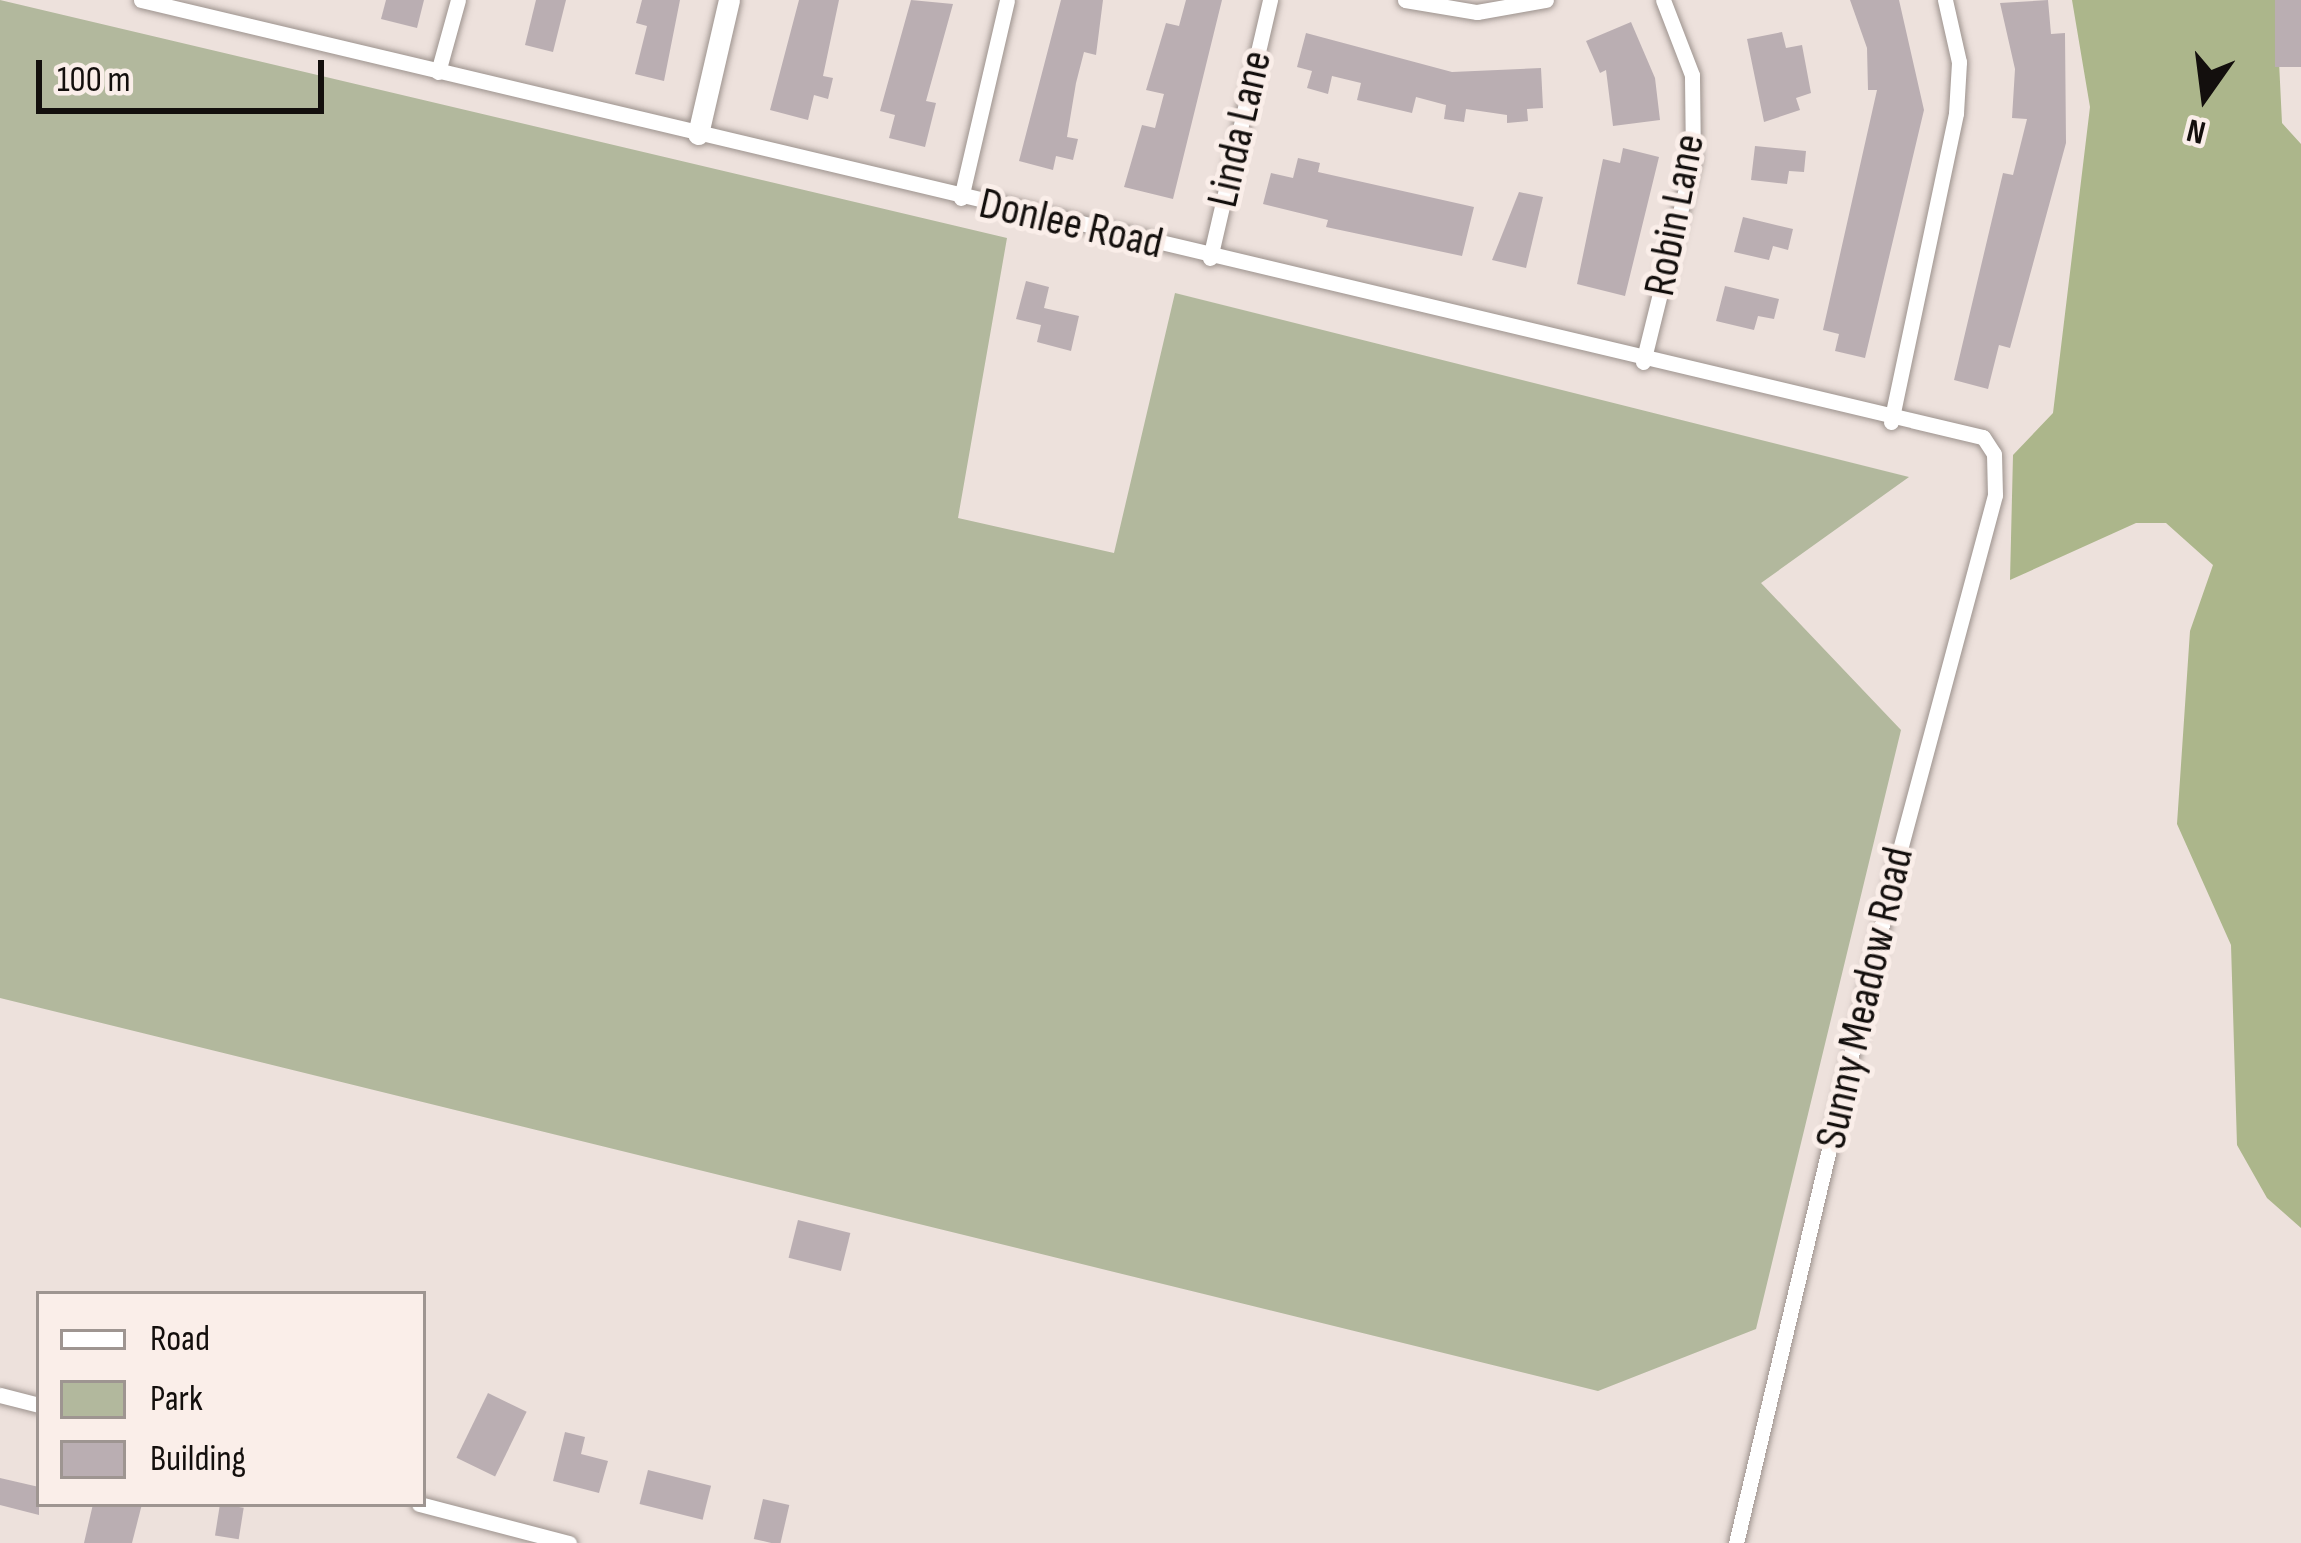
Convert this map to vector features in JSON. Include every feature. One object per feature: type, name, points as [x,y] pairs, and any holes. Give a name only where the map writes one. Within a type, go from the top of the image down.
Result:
[{"type":"street","name":"Donlee Road","points":[[141,0],[1891,422],[1983,437],[1994,454]]},
{"type":"street","points":[[438,71],[458,0]]},
{"type":"street","points":[[698,134],[729,0]]},
{"type":"street","points":[[961,198],[1007,0]]},
{"type":"street","name":"Linda Lane","points":[[1210,258],[1270,0]]},
{"type":"street","points":[[1405,0],[1477,12],[1546,0]]},
{"type":"street","name":"Robin Lane","points":[[1643,362],[1693,160],[1692,75],[1663,0]]},
{"type":"street","points":[[1891,422],[1957,113],[1959,62],[1945,0]]},
{"type":"street","name":"Sunny Meadow Road","points":[[1736,1543],[1895,869],[1995,495],[1994,454]]},
{"type":"street","points":[[0,1395],[36,1404]]},
{"type":"street","points":[[426,1506],[569,1543]]},
{"type":"green space","points":[[0,0],[1007,238],[958,518],[1114,553],[1175,293],[1909,477],[1761,583],[1901,730],[1756,1329],[1598,1391],[0,998]]},
{"type":"green space","points":[[2072,0],[2276,0],[2282,123],[2301,144],[2301,1228],[2267,1198],[2237,1145],[2231,945],[2177,824],[2190,631],[2213,565],[2166,523],[2136,523],[2010,580],[2013,455],[2053,413],[2090,107]]},
{"type":"building","points":[[386,0],[424,0],[417,28],[381,19]]},
{"type":"building","points":[[536,0],[566,0],[553,52],[525,45]]},
{"type":"building","points":[[642,0],[680,0],[664,81],[635,74],[647,26],[636,23]]},
{"type":"building","points":[[799,0],[839,0],[823,76],[833,78],[828,99],[814,95],[808,120],[770,110]]},
{"type":"building","points":[[911,0],[953,4],[926,101],[936,103],[925,147],[889,138],[895,115],[880,111]]},
{"type":"building","points":[[1061,0],[1103,0],[1096,55],[1084,52],[1076,83],[1067,137],[1078,139],[1073,160],[1056,156],[1053,170],[1019,161]]},
{"type":"building","points":[[1186,0],[1222,0],[1173,199],[1124,187],[1142,125],[1155,128],[1164,94],[1146,90],[1166,23],[1179,26]]},
{"type":"building","points":[[1850,0],[1899,0],[1924,110],[1865,358],[1835,351],[1839,334],[1823,330],[1877,90],[1868,90],[1867,48]]},
{"type":"building","points":[[2048,0],[2051,34],[2065,33],[2066,143],[2010,348],[1999,345],[1988,389],[1954,380],[2003,173],[2013,175],[2027,119],[2012,118],[2015,69],[2000,3]]},
{"type":"building","points":[[2275,0],[2301,0],[2301,67],[2275,67]]},
{"type":"building","points":[[1631,22],[1655,78],[1660,120],[1613,126],[1606,70],[1600,73],[1586,41]]},
{"type":"building","points":[[1782,32],[1786,48],[1802,45],[1811,93],[1796,98],[1800,110],[1764,122],[1747,39]]},
{"type":"building","points":[[1306,33],[1452,72],[1541,68],[1543,108],[1527,109],[1528,121],[1507,123],[1507,115],[1466,109],[1464,122],[1444,119],[1446,105],[1416,97],[1412,113],[1357,100],[1361,83],[1332,76],[1328,94],[1307,88],[1312,71],[1297,67]]},
{"type":"building","points":[[1755,146],[1806,151],[1804,172],[1789,171],[1787,184],[1751,180]]},
{"type":"building","points":[[1623,148],[1659,157],[1625,296],[1577,284],[1603,159],[1620,163]]},
{"type":"building","points":[[1298,158],[1320,163],[1318,172],[1474,207],[1462,256],[1326,227],[1328,220],[1263,204],[1271,173],[1293,178]]},
{"type":"building","points":[[1519,192],[1543,197],[1526,268],[1492,260]]},
{"type":"building","points":[[1743,217],[1793,229],[1788,250],[1773,246],[1769,260],[1734,252]]},
{"type":"building","points":[[1026,281],[1049,287],[1044,308],[1079,316],[1071,351],[1037,342],[1041,325],[1016,319]]},
{"type":"building","points":[[1725,286],[1779,299],[1774,319],[1758,316],[1754,330],[1716,321]]},
{"type":"building","points":[[798,1220],[850,1233],[841,1271],[789,1258]]},
{"type":"building","points":[[488,1393],[527,1412],[495,1477],[456,1458]]},
{"type":"building","points":[[565,1432],[585,1437],[581,1454],[608,1461],[599,1493],[553,1481]]},
{"type":"building","points":[[648,1470],[711,1486],[703,1520],[640,1504]]},
{"type":"building","points":[[0,1478],[36,1486],[39,1515],[0,1505]]},
{"type":"building","points":[[763,1499],[789,1505],[781,1543],[754,1539]]},
{"type":"building","points":[[92,1507],[141,1507],[132,1543],[84,1543]]},
{"type":"building","points":[[220,1507],[244,1508],[239,1539],[215,1536]]}]
